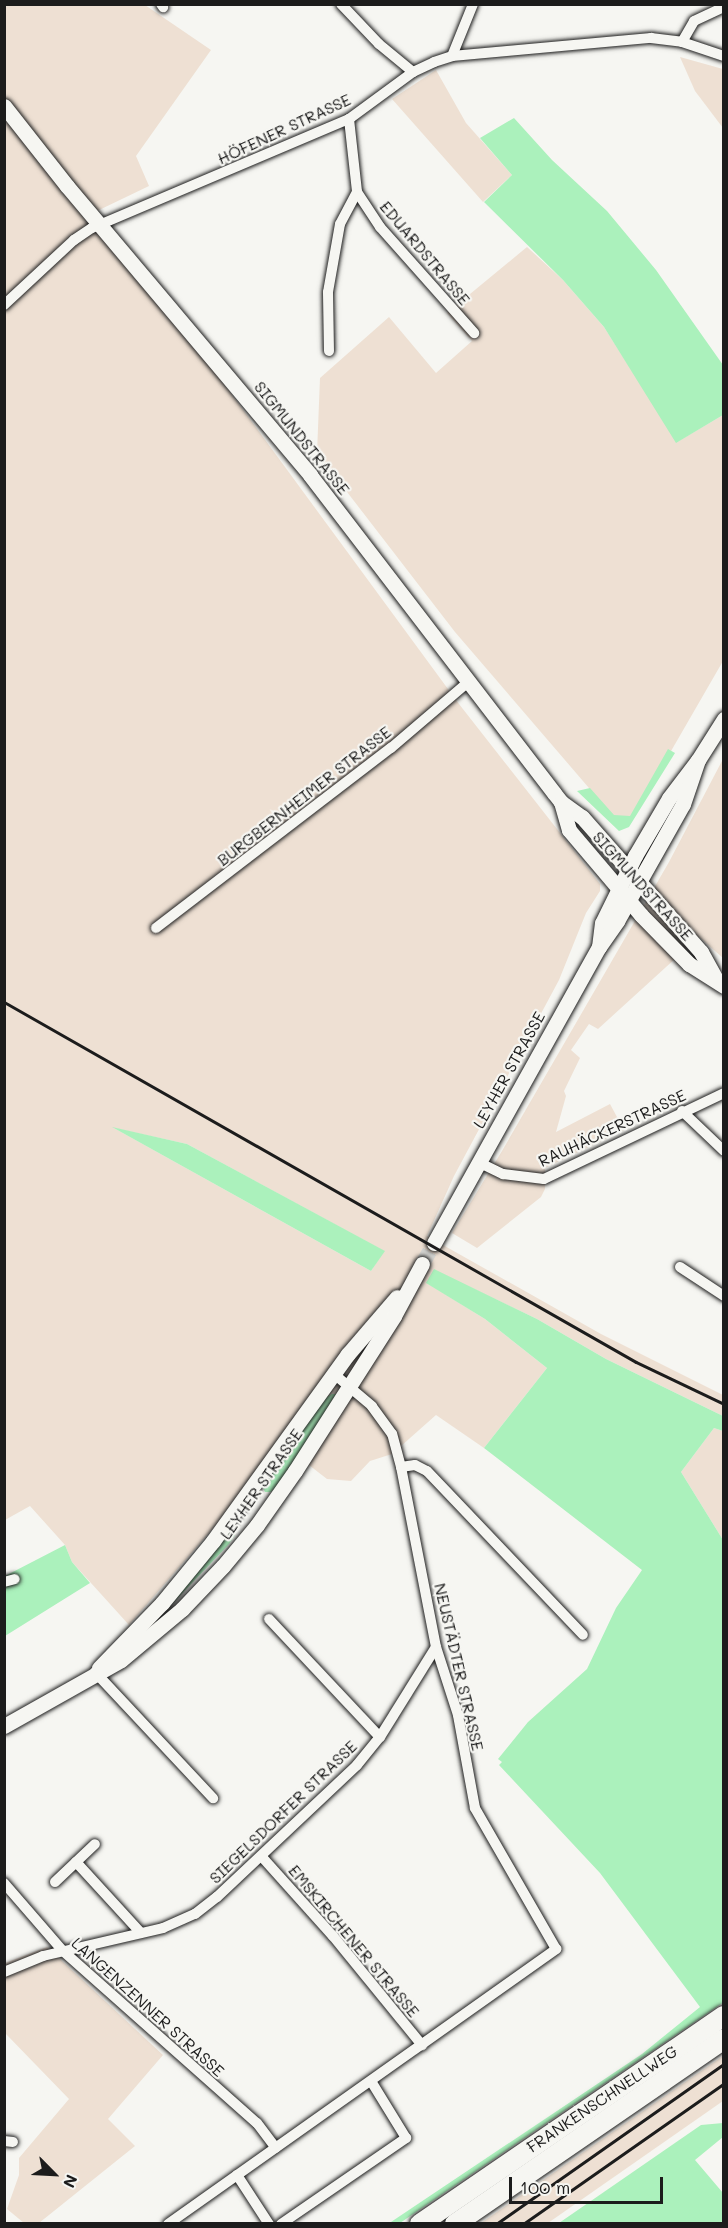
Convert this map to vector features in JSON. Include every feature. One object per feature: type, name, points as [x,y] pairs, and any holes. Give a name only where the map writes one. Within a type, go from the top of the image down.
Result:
[{"type":"highway","name":"FRANKENSCHNELLWEG","points":[[420,2223],[723,2016]]},
{"type":"highway","name":"FRANKENSCHNELLWEG","points":[[455,2223],[723,2039]]},
{"type":"main road","name":"SIGMUNDSTRASSE","points":[[4,106],[99,224],[271,426],[561,802],[582,817],[701,952],[720,982]]},
{"type":"main road","name":"LEYHER STRASSE","points":[[599,946],[602,923],[618,888],[669,798],[698,760],[723,719]]},
{"type":"main road","name":"LEYHER STRASSE","points":[[434,1243],[599,946],[629,900],[683,804],[698,760]]},
{"type":"main road","name":"SIGMUNDSTRASSE","points":[[561,802],[569,830],[618,888],[690,964],[720,982]]},
{"type":"main road","name":"LEYHER STRASSE","points":[[4,1726],[95,1672],[121,1660],[154,1634],[223,1566],[271,1506],[394,1316],[422,1264]]},
{"type":"main road","name":"LEYHER STRASSE","points":[[95,1672],[157,1608],[213,1541],[365,1333],[414,1278]]},
{"type":"street","points":[[341,4],[379,44],[413,72]]},
{"type":"street","points":[[452,56],[473,4]]},
{"type":"street","points":[[682,42],[694,21],[723,7]]},
{"type":"street","name":"HÖFENER STRASSE","points":[[4,305],[74,240],[99,224],[349,119],[413,72],[452,56],[651,38],[682,42],[723,56]]},
{"type":"street","name":"EDUARDSTRASSE","points":[[349,119],[357,192],[380,227],[474,333]]},
{"type":"street","points":[[329,351],[328,292],[340,224],[357,192]]},
{"type":"street","name":"BURGBERNHEIMER STRASSE","points":[[156,928],[391,748],[467,683]]},
{"type":"street","name":"RAUHÄCKERSTRASSE","points":[[478,1162],[502,1174],[544,1179],[723,1093]]},
{"type":"street","points":[[682,1111],[723,1151]]},
{"type":"street","points":[[680,1266],[723,1296]]},
{"type":"street","name":"NEUSTÄDTER STRASSE","points":[[168,2223],[556,1949],[475,1808],[458,1715],[436,1647],[401,1467],[392,1434],[372,1406],[334,1374]]},
{"type":"street","points":[[401,1467],[416,1466],[427,1471],[583,1635]]},
{"type":"street","points":[[269,1619],[380,1737]]},
{"type":"street","name":"SIEGELSDORFER STRASSE","points":[[4,1972],[63,1951],[164,1928],[195,1914],[262,1857],[357,1765],[380,1737],[436,1647]]},
{"type":"street","points":[[95,1672],[213,1797]]},
{"type":"street","points":[[55,1882],[95,1844]]},
{"type":"street","name":"EMSKIRCHENER STRASSE","points":[[262,1857],[333,1935],[422,2045]]},
{"type":"street","points":[[76,1862],[141,1933]]},
{"type":"street","name":"LANGENZENNER STRASSE","points":[[4,1883],[63,1951],[257,2123],[276,2148]]},
{"type":"street","points":[[281,2223],[406,2138],[371,2081]]},
{"type":"street","points":[[237,2175],[269,2223]]},
{"type":"shaded area","points":[[4,5],[145,5],[211,50],[136,156],[149,186],[97,211],[459,704],[600,884],[600,891],[586,913],[559,980],[454,1176],[427,1236],[601,1334],[723,1395],[723,1416],[606,1359],[537,1319],[434,1270],[427,1283],[485,1319],[547,1368],[484,1448],[436,1415],[392,1454],[370,1461],[351,1481],[327,1479],[287,1448],[221,1519],[129,1625],[72,1562],[65,1545],[30,1506],[5,1520]],"holes":[[[114,1128],[187,1144],[384,1251],[371,1271]]]},
{"type":"shaded area","points":[[680,57],[723,69],[723,128],[695,91]]},
{"type":"shaded area","points":[[436,70],[466,123],[512,175],[483,202],[392,99]]},
{"type":"shaded area","points":[[527,247],[563,280],[604,327],[677,442],[723,415],[723,661],[633,817],[613,816],[455,632],[317,453],[320,378],[389,317],[436,373],[472,341],[447,313]]},
{"type":"shaded area","points":[[723,759],[723,958],[699,937],[598,1029],[589,1024],[571,1050],[580,1058],[564,1091],[566,1096],[556,1132],[610,1104],[624,1130],[545,1168],[545,1189],[541,1197],[477,1248],[452,1233],[669,862]]},
{"type":"shaded area","points":[[714,1428],[723,1431],[723,1540],[681,1472]]},
{"type":"shaded area","points":[[47,1947],[163,2055],[108,2119],[135,2146],[39,2223],[24,2223],[7,2209],[19,2175],[19,2158],[69,2099],[5,2033],[5,1963]]},
{"type":"shaded area","points":[[723,2056],[723,2101],[548,2223],[481,2223]]},
{"type":"green space","points":[[514,118],[552,160],[607,211],[656,270],[723,365],[723,415],[676,443],[604,327],[563,280],[484,202],[512,175],[480,138]]},
{"type":"green space","points":[[668,749],[675,753],[629,827],[619,831],[577,791],[590,788],[614,815],[630,816]]},
{"type":"green space","points":[[112,1127],[187,1144],[385,1251],[371,1271]]},
{"type":"green space","points":[[434,1269],[537,1319],[606,1359],[723,1416],[723,1431],[714,1428],[681,1472],[723,1540],[724,2002],[400,2223],[388,2224],[642,2054],[700,2007],[600,1873],[499,1765],[502,1762],[498,1759],[528,1722],[587,1669],[616,1608],[642,1570],[484,1448],[547,1368],[485,1319],[426,1283]]},
{"type":"green space","points":[[336,1394],[280,1484],[271,1492],[265,1492],[262,1486],[323,1399]]},
{"type":"green space","points":[[228,1530],[235,1535],[229,1544],[138,1640]]},
{"type":"green space","points":[[65,1545],[72,1562],[90,1583],[5,1636],[5,1576]]},
{"type":"green space","points":[[723,2123],[723,2137],[695,2160],[723,2193],[723,2223],[559,2223],[701,2125]]},
{"type":"tunnel","points":[[422,1264],[434,1243]]},
{"type":"railway","points":[[4,1002],[636,1362],[724,1404]]},
{"type":"railway","points":[[496,2224],[724,2064]]},
{"type":"railway","points":[[523,2224],[724,2083]]}]
